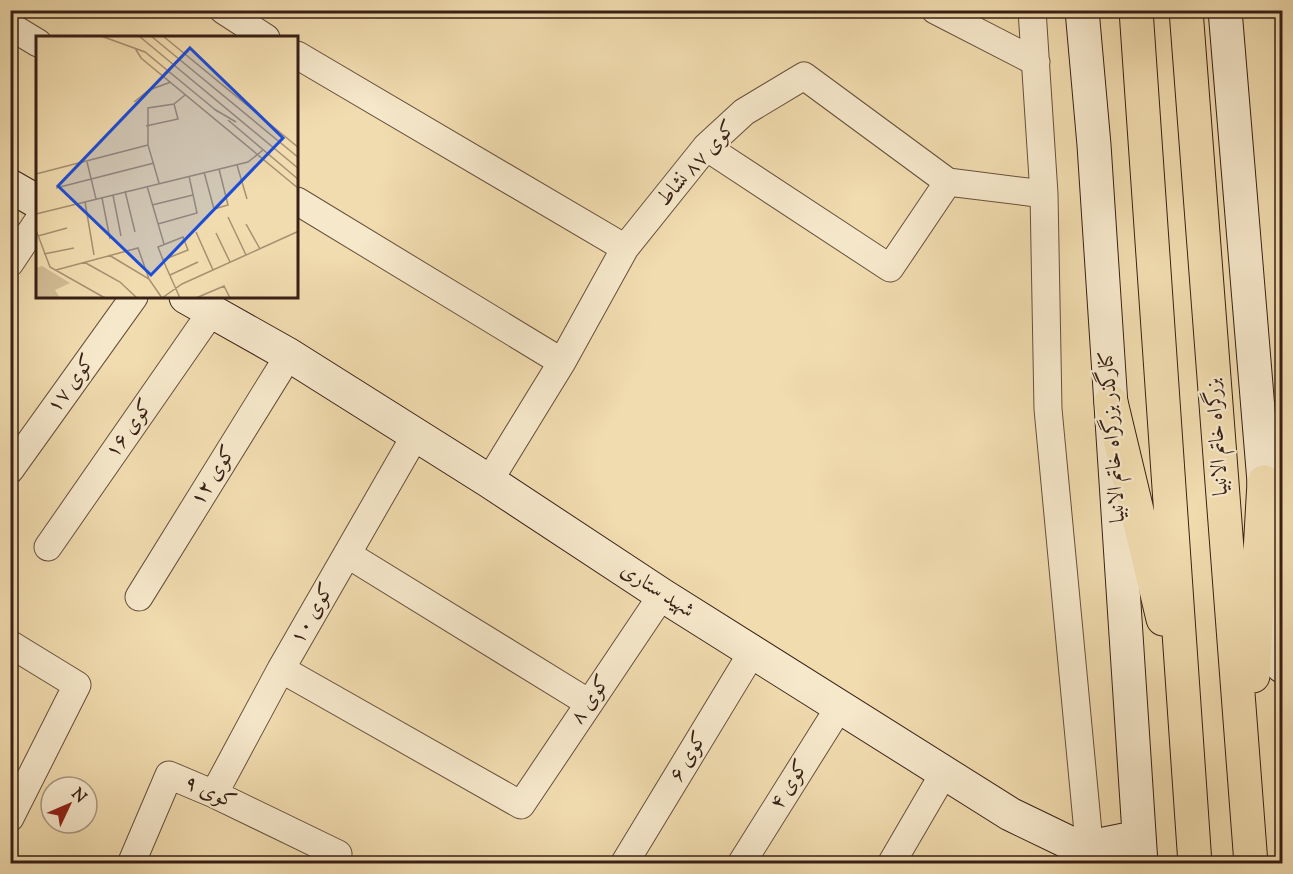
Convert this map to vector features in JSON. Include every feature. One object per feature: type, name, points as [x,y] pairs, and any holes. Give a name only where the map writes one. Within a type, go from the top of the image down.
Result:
[{"type":"highway","points":[[1136,10],[1195,864]]},
{"type":"highway","name":"بزرگراه خاتم الانبیا","points":[[1186,10],[1251,864]]},
{"type":"highway","points":[[1111,402],[1185,709]]},
{"type":"highway","points":[[1246,810],[1264,482]]},
{"type":"main road","name":"کنارگذر بزرگراه خاتم الانبیا","points":[[1083,10],[1094,145],[1140,850]]},
{"type":"main road","points":[[1225,10],[1264,482],[1282,666]]},
{"type":"main road","points":[[10,186],[36,201]]},
{"type":"main road","name":"شهید ستاری","points":[[199,304],[289,356],[489,481],[662,595],[1010,814],[1091,855],[1140,850]]},
{"type":"street","points":[[223,10],[255,35]]},
{"type":"street","points":[[935,10],[1036,62]]},
{"type":"street","points":[[1032,10],[1044,194],[1048,409],[1091,855]]},
{"type":"street","points":[[10,26],[36,42]]},
{"type":"street","points":[[298,57],[625,248]]},
{"type":"street","name":"کوی ۸۷ نشاط","points":[[489,481],[562,362],[625,248],[706,147],[744,112],[804,76],[948,182],[1044,194]]},
{"type":"street","points":[[706,147],[890,268],[948,182]]},
{"type":"street","points":[[298,202],[562,362]]},
{"type":"street","points":[[10,263],[36,224]]},
{"type":"street","name":"کوی ۱۷","points":[[10,470],[133,298]]},
{"type":"street","name":"کوی ۱۶","points":[[48,547],[199,304]]},
{"type":"street","name":"کوی ۱۲","points":[[139,597],[289,356]]},
{"type":"street","name":"کوی ۱۰","points":[[214,794],[281,669],[415,436]]},
{"type":"street","points":[[347,554],[589,703]]},
{"type":"street","name":"کوی ۸","points":[[281,669],[521,805],[662,595]]},
{"type":"street","points":[[10,644],[77,685],[10,818]]},
{"type":"street","name":"کوی ۶","points":[[624,864],[753,651]]},
{"type":"street","name":"کوی ۴","points":[[741,864],[840,706]]},
{"type":"street","points":[[891,864],[944,773]]},
{"type":"street","name":"کوی ۹","points":[[131,864],[169,775],[214,794],[335,859]]}]
